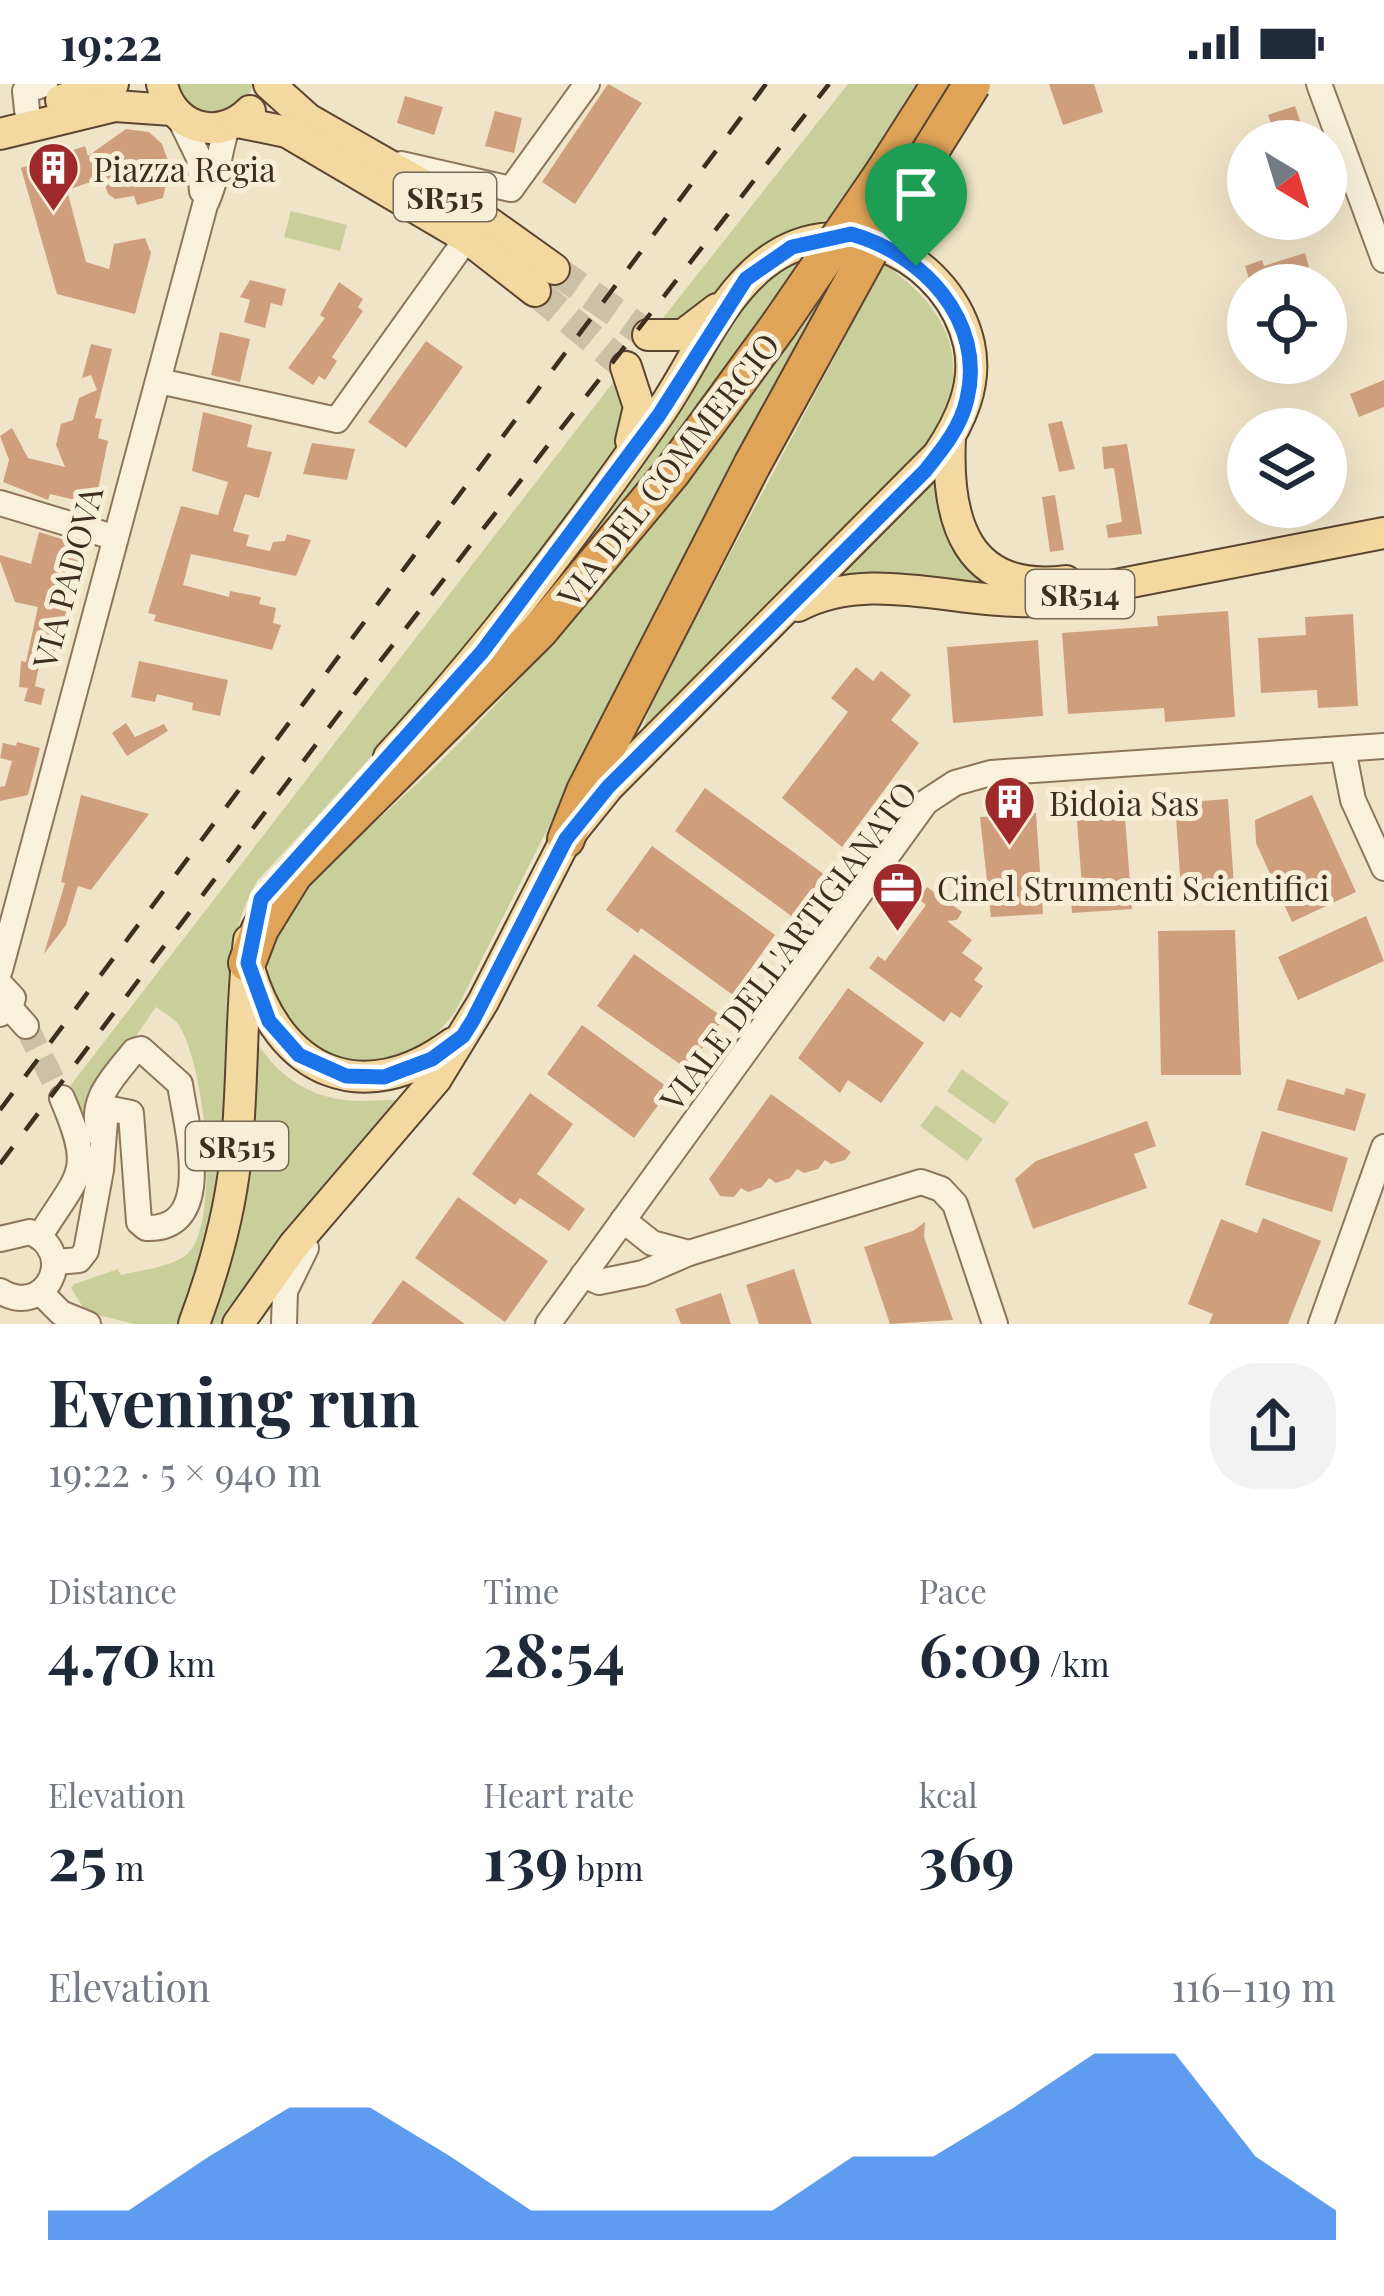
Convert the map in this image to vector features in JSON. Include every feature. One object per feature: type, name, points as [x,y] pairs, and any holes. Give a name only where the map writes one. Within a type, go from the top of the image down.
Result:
[{"type":"highway","name":"VIA DEL COMMERCIO","points":[[248,963],[260,929],[294,874],[540,630],[634,520],[717,412],[940,84]]},
{"type":"highway","name":"VIA DEL COMMERCIO","points":[[566,839],[584,791],[752,464],[880,232],[972,84]]},
{"type":"main road","points":[[24,104],[113,84]]},
{"type":"main road","name":"VIA PADOVA","points":[[232,124],[252,109],[266,84]]},
{"type":"main road","name":"SR515","points":[[232,124],[286,132],[544,280],[393,165],[308,119],[266,84]]},
{"type":"main road","points":[[0,134],[115,106],[171,104],[202,128],[232,124]]},
{"type":"main road","name":"VIA DEL COMMERCIO","points":[[194,1324],[215,1269],[228,1209],[248,963],[261,899],[482,652],[659,415],[746,279],[792,247],[840,235],[872,240],[916,266],[945,296],[969,344],[968,399],[950,438],[925,471],[633,760],[566,839],[436,1079],[344,1184],[238,1324]]},
{"type":"main road","name":"SR515","points":[[648,335],[683,335],[746,279]]},
{"type":"main road","name":"SR515","points":[[620,464],[639,407],[626,368]]},
{"type":"main road","name":"SR514","points":[[950,438],[951,509],[962,535],[988,564],[1043,584],[1384,518]]},
{"type":"main road","name":"SR514","points":[[777,617],[832,592],[862,588],[1002,602],[1050,599],[1384,533]]},
{"type":"main road","name":"VIA DEL COMMERCIO","points":[[248,963],[261,1006],[278,1034],[299,1055],[328,1071],[365,1078],[397,1074],[421,1065],[463,1036]]},
{"type":"street","points":[[393,165],[511,189],[586,84]]},
{"type":"street","points":[[1319,84],[1384,260]]},
{"type":"street","name":"VIA PADOVA","points":[[171,104],[199,158],[206,205]]},
{"type":"street","name":"VIA PADOVA","points":[[0,970],[113,537],[214,188],[217,154],[232,124]]},
{"type":"street","points":[[159,381],[337,420],[467,238]]},
{"type":"street","points":[[0,503],[113,537]]},
{"type":"street","name":"VIALE DELL'ARTIGIANATO","points":[[548,1324],[926,802],[955,783],[991,773],[1384,746]]},
{"type":"street","points":[[1343,749],[1353,800],[1384,868]]},
{"type":"street","points":[[0,984],[11,992],[12,1016]]},
{"type":"street","points":[[56,1262],[80,1260],[86,1251],[101,1170],[100,1135],[106,1108],[127,1109],[134,1130],[139,1222],[152,1229],[182,1218],[191,1174],[180,1084],[174,1075],[136,1049],[99,1098],[94,1118],[100,1135]]},
{"type":"street","points":[[40,1236],[64,1204],[82,1160],[79,1138],[62,1098]]},
{"type":"street","points":[[1321,1324],[1384,1147]]},
{"type":"street","points":[[284,1324],[285,1292],[293,1269],[344,1184]]},
{"type":"street","points":[[583,1275],[599,1282],[613,1281],[895,1187],[930,1184],[955,1204],[995,1324]]},
{"type":"street","points":[[623,1220],[652,1243],[689,1253]]},
{"type":"street","points":[[0,1238],[19,1231],[40,1236],[56,1262],[55,1274],[41,1293],[19,1299],[0,1292]]},
{"type":"street","points":[[41,1293],[66,1316],[88,1324]]},
{"type":"green space","points":[[171,84],[254,84],[241,113],[195,120]]},
{"type":"green space","points":[[848,84],[916,84],[833,217],[774,239],[740,264],[697,314],[677,324],[659,323]]},
{"type":"green space","points":[[291,211],[347,225],[340,251],[284,237]]},
{"type":"green space","points":[[806,259],[652,466],[488,665],[759,285]]},
{"type":"green space","points":[[842,263],[847,263],[642,642],[455,1012],[419,1047],[380,1061],[342,1059],[309,1042],[284,1015],[269,980],[270,941],[289,901],[449,752],[579,612],[716,442]]},
{"type":"green space","points":[[884,264],[925,299],[948,339],[953,384],[936,436],[642,730],[654,697]]},
{"type":"green space","points":[[621,372],[627,418],[605,470],[452,663],[257,881],[243,911],[226,1010],[220,1191],[180,1324],[134,1324],[86,1312],[71,1288],[74,1284],[118,1269],[121,1275],[158,1267],[190,1251],[205,1205],[205,1138],[187,1043],[176,1022],[156,1007],[83,1114],[70,1086]]},
{"type":"green space","points":[[935,481],[938,485],[1025,592],[836,580]]},
{"type":"green space","points":[[255,1040],[288,1077],[314,1092],[345,1100],[401,1101],[224,1324],[209,1324]]},
{"type":"green space","points":[[962,1069],[1009,1103],[994,1124],[947,1091]]},
{"type":"green space","points":[[936,1105],[983,1139],[967,1161],[920,1126]]},
{"type":"building","points":[[608,84],[642,103],[575,204],[542,182]]},
{"type":"building","points":[[1049,84],[1094,84],[1103,112],[1063,125]]},
{"type":"building","points":[[405,96],[443,107],[434,135],[397,123]]},
{"type":"building","points":[[1295,106],[1300,120],[1270,120],[1268,115]]},
{"type":"building","points":[[495,111],[522,118],[514,153],[485,146]]},
{"type":"building","name":"Piazza Regia","points":[[126,129],[149,132],[162,144],[170,166],[163,198],[137,205],[134,196],[115,199],[103,178],[67,190],[86,262],[109,269],[114,244],[145,238],[151,253],[135,314],[57,294],[21,168],[85,146],[88,156]]},
{"type":"building","points":[[1305,253],[1308,264],[1270,264]]},
{"type":"building","points":[[250,280],[286,289],[282,306],[271,303],[265,328],[244,322],[250,300],[240,297]]},
{"type":"building","points":[[339,282],[363,299],[358,307],[363,311],[332,357],[337,361],[325,380],[319,376],[313,385],[288,368],[325,318],[320,315]]},
{"type":"building","points":[[220,332],[250,339],[240,382],[211,375]]},
{"type":"building","points":[[426,341],[463,367],[406,448],[368,422]]},
{"type":"building","points":[[91,344],[112,349],[95,418],[102,419],[98,438],[108,441],[93,514],[77,509],[79,501],[50,494],[48,500],[3,482],[9,460],[0,436],[12,428],[28,458],[65,467],[56,445],[61,424],[73,420],[79,398],[97,390],[91,375],[82,378]]},
{"type":"building","points":[[1384,380],[1384,407],[1359,417],[1350,394]]},
{"type":"building","points":[[203,412],[252,425],[247,447],[272,452],[259,498],[245,494],[233,531],[249,535],[246,546],[270,551],[273,542],[285,541],[287,534],[311,540],[296,576],[191,554],[183,585],[229,597],[230,591],[261,597],[259,604],[276,608],[273,623],[281,625],[272,650],[154,621],[156,615],[148,613],[181,506],[218,515],[228,482],[192,471]]},
{"type":"building","points":[[1062,421],[1075,469],[1059,472],[1048,424]]},
{"type":"building","points":[[312,443],[355,449],[347,480],[303,474]]},
{"type":"building","points":[[1127,444],[1142,534],[1108,538],[1106,525],[1122,522],[1114,468],[1104,469],[1102,447]]},
{"type":"building","points":[[1055,495],[1064,550],[1050,552],[1042,497]]},
{"type":"building","points":[[39,532],[85,546],[51,664],[40,661],[35,686],[45,689],[41,705],[24,701],[28,688],[19,687],[21,661],[26,662],[38,607],[15,602],[0,561],[0,555],[31,564]]},
{"type":"building","points":[[1228,611],[1235,717],[1165,722],[1164,708],[1068,714],[1062,633],[1158,626],[1157,616]]},
{"type":"building","points":[[1353,614],[1358,706],[1318,708],[1317,690],[1261,693],[1258,638],[1306,635],[1305,617]]},
{"type":"building","points":[[1038,640],[1043,716],[953,723],[947,647]]},
{"type":"building","points":[[139,661],[228,680],[220,716],[157,694],[155,702],[131,697]]},
{"type":"building","points":[[856,667],[873,681],[881,671],[911,695],[891,720],[919,743],[842,847],[782,798],[848,712],[831,698]]},
{"type":"building","points":[[126,723],[135,737],[164,724],[168,731],[127,756],[112,733]]},
{"type":"building","points":[[17,742],[40,748],[28,795],[0,801],[0,787],[5,786],[12,761],[0,758],[3,743],[16,746]]},
{"type":"building","points":[[705,788],[825,875],[794,918],[675,831]]},
{"type":"building","points":[[81,795],[149,814],[91,890],[78,886],[66,925],[44,954],[65,883],[61,882]]},
{"type":"building","points":[[1312,795],[1356,892],[1292,922],[1256,843],[1255,820]]},
{"type":"building","points":[[1228,799],[1235,900],[1182,904],[1175,803]]},
{"type":"building","points":[[1124,804],[1132,909],[1072,913],[1071,900],[1083,899],[1076,808]]},
{"type":"building","name":"Bidoia Sas","points":[[1036,813],[1043,914],[991,917],[980,817]]},
{"type":"building","points":[[652,846],[775,935],[747,974],[752,978],[737,998],[641,928],[638,933],[606,910]]},
{"type":"building","points":[[927,887],[962,912],[957,920],[947,921],[972,940],[962,953],[983,968],[974,980],[983,986],[960,1018],[951,1012],[944,1022],[869,968],[878,956],[885,961],[926,905],[919,899]]},
{"type":"building","points":[[1366,916],[1384,961],[1298,1000],[1278,957]]},
{"type":"building","points":[[1235,930],[1241,1075],[1161,1075],[1158,931]]},
{"type":"building","points":[[634,954],[724,1018],[687,1069],[597,1006]]},
{"type":"building","points":[[848,988],[924,1043],[881,1103],[848,1080],[840,1093],[798,1058]]},
{"type":"building","points":[[582,1025],[670,1089],[634,1138],[547,1074]]},
{"type":"building","points":[[1287,1079],[1344,1095],[1346,1088],[1366,1094],[1355,1131],[1277,1110]]},
{"type":"building","points":[[530,1093],[573,1124],[537,1174],[585,1209],[569,1231],[520,1198],[515,1205],[472,1174]]},
{"type":"building","points":[[771,1094],[851,1152],[845,1160],[831,1164],[825,1160],[818,1169],[804,1173],[797,1169],[790,1178],[776,1183],[769,1178],[762,1187],[748,1192],[741,1188],[734,1197],[720,1196],[709,1179]]},
{"type":"building","points":[[1147,1121],[1156,1146],[1134,1154],[1147,1188],[1033,1229],[1015,1179],[1036,1161]]},
{"type":"building","points":[[1262,1131],[1348,1158],[1332,1212],[1245,1185]]},
{"type":"building","points":[[458,1197],[548,1261],[505,1322],[415,1258]]},
{"type":"building","points":[[1263,1218],[1321,1241],[1288,1324],[1209,1324],[1213,1314],[1188,1304],[1221,1219],[1257,1233]]},
{"type":"building","points":[[925,1222],[924,1237],[953,1320],[890,1324],[864,1247],[913,1231]]},
{"type":"building","points":[[794,1269],[812,1324],[759,1324],[746,1285]]},
{"type":"building","points":[[403,1280],[465,1324],[371,1324]]},
{"type":"building","points":[[721,1293],[731,1324],[681,1324],[675,1309]]},
{"type":"tunnel","points":[[554,269],[648,335]]},
{"type":"tunnel","points":[[535,291],[626,367]]},
{"type":"tunnel","points":[[26,1026],[62,1098]]},
{"type":"railway","points":[[0,1110],[766,84]]},
{"type":"railway","points":[[0,1164],[336,718],[829,84]]},
{"type":"place","name":"Piazza Regia","points":[[54,214]]},
{"type":"place","name":"Bidoia Sas","points":[[1010,848]]},
{"type":"place","name":"Cinel Strumenti Scientifici","points":[[898,933]]},
{"type":"route","points":[[851,234],[872,240],[916,266],[945,296],[969,344],[968,399],[938,455],[608,787],[566,839],[463,1036],[421,1065],[384,1077],[346,1076],[299,1055],[269,1021],[248,963],[261,899],[482,652],[659,415],[746,279],[792,247],[851,234]]}]
